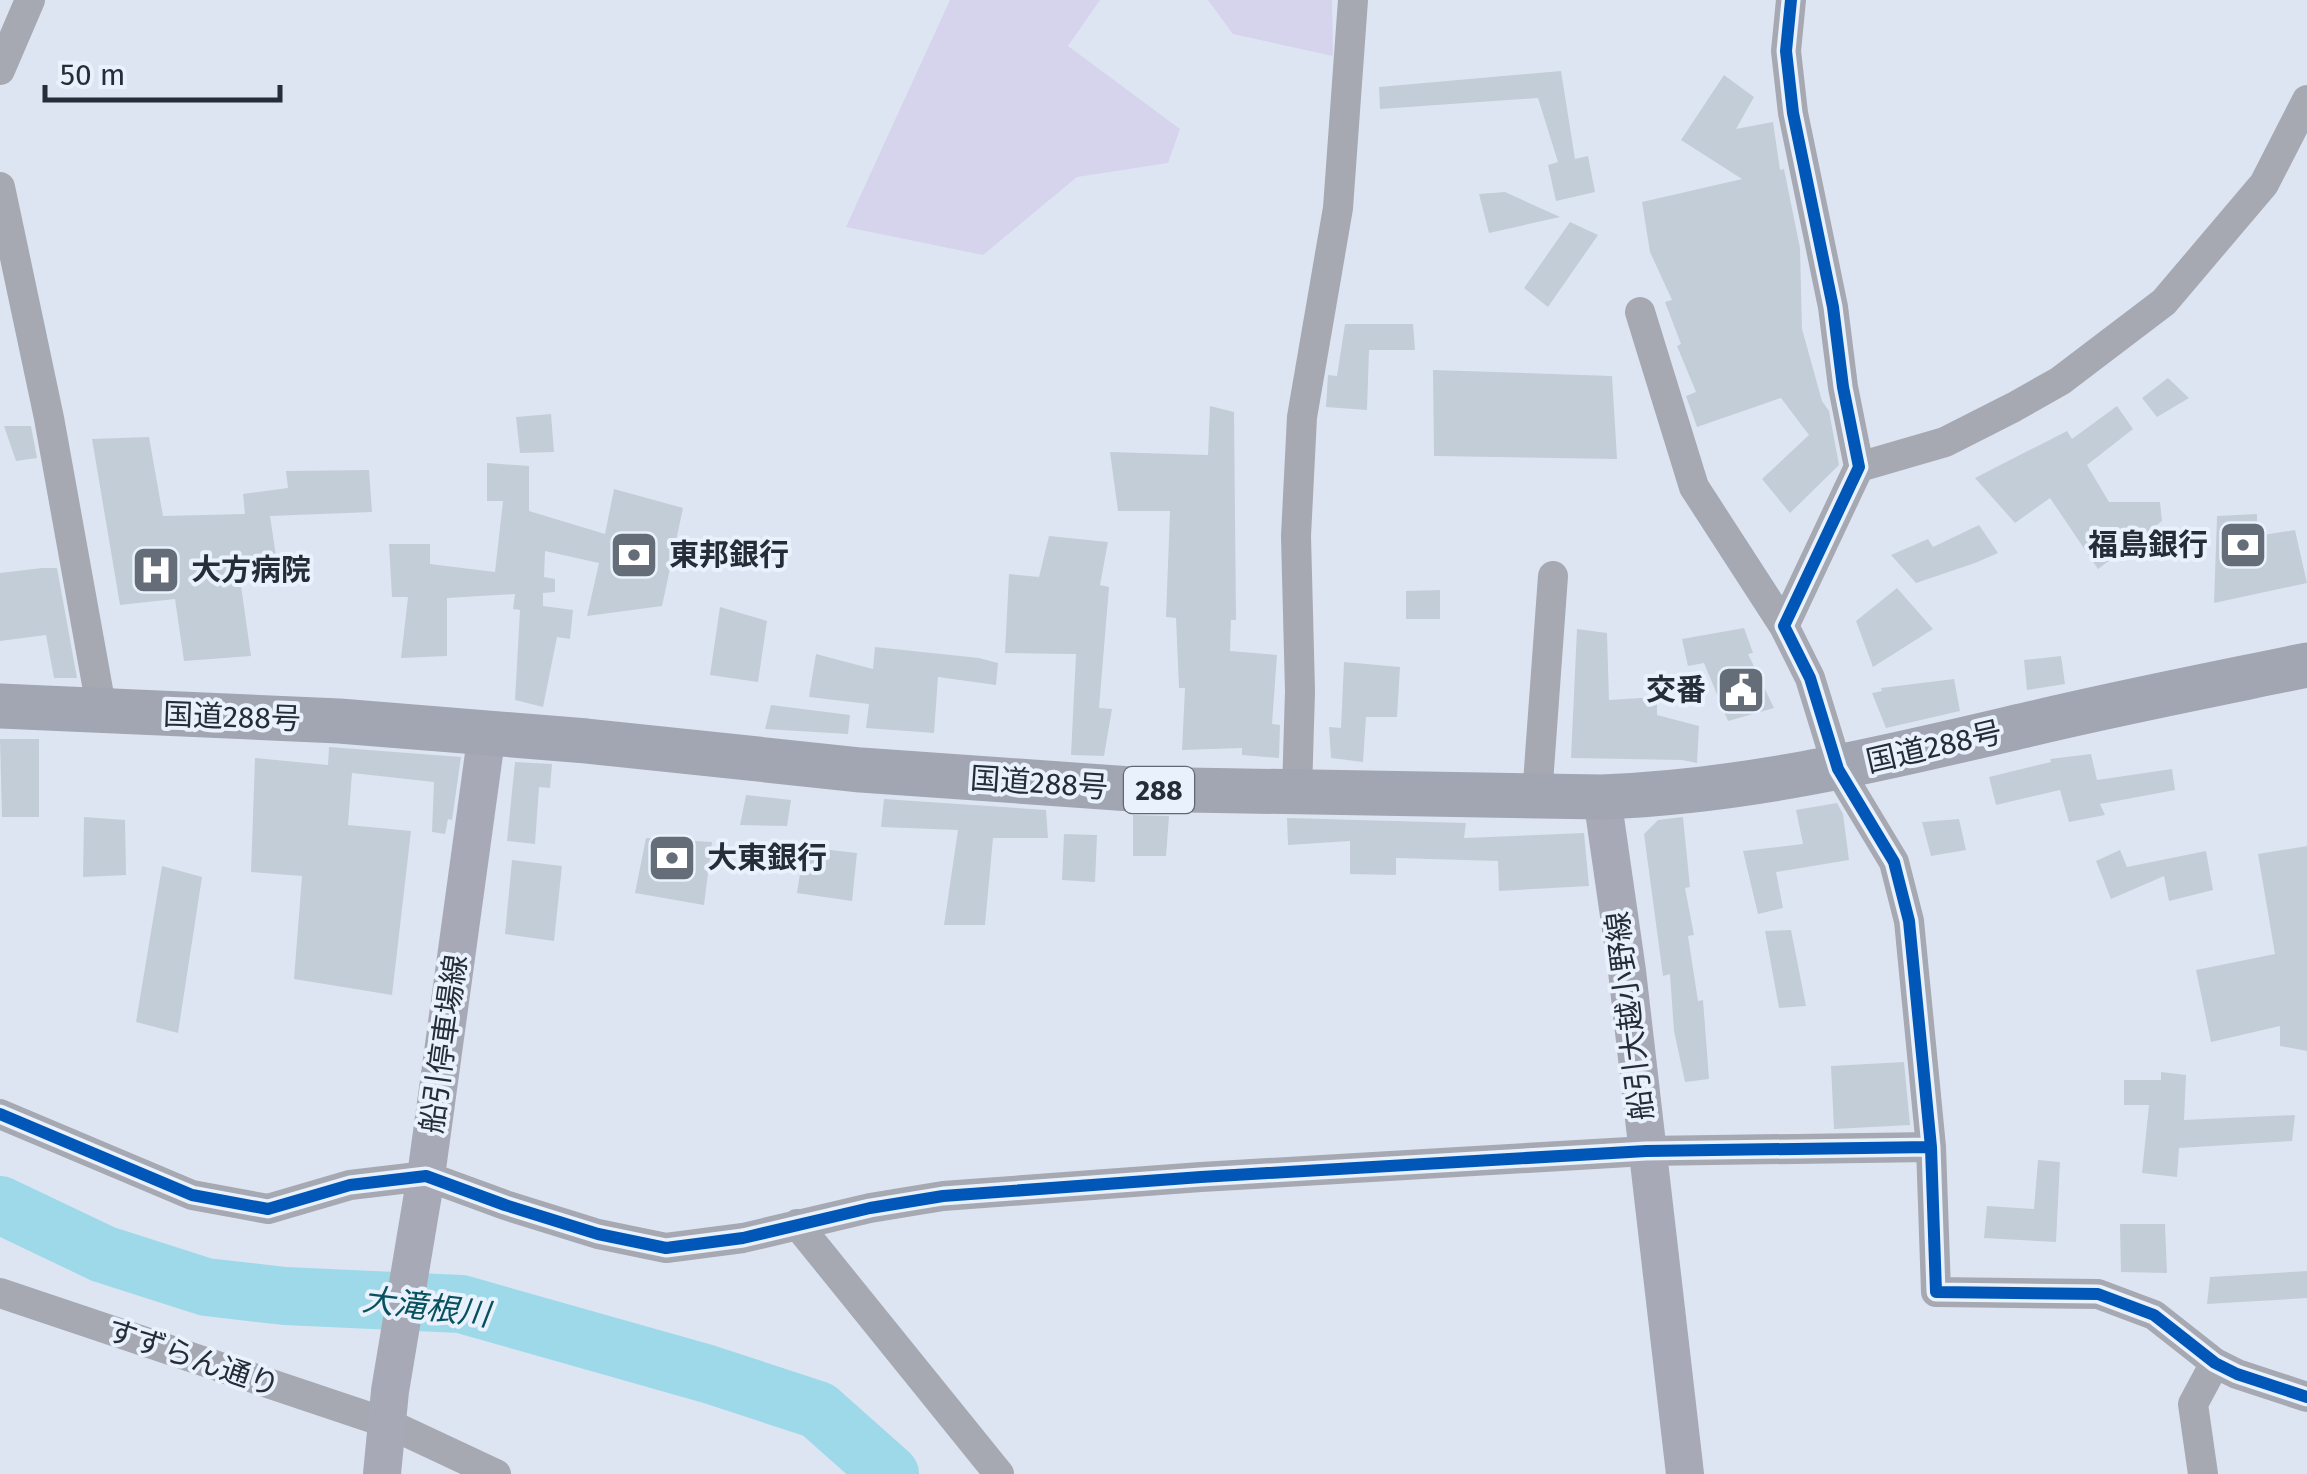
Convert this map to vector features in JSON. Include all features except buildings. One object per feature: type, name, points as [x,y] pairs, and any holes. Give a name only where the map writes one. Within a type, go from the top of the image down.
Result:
[{"type":"highway","name":"国道288号","points":[[0,706],[339,721],[993,781],[1132,789],[1602,797],[1740,786],[1838,769],[2307,665]]},
{"type":"main road","name":"船引停車場線","points":[[382,1474],[487,732]]},
{"type":"main road","name":"船引大越小野線","points":[[1602,797],[1627,971],[1684,1474]]},
{"type":"street","points":[[0,70],[30,0]]},
{"type":"street","points":[[1297,792],[1300,691],[1296,536],[1302,417],[1338,208],[1353,0]]},
{"type":"street","points":[[1784,626],[1859,466],[1793,113],[1786,51],[1791,0]]},
{"type":"street","points":[[1859,466],[1946,442],[2014,407],[2060,381],[2164,302],[2264,184],[2307,100]]},
{"type":"street","points":[[0,187],[49,418],[102,712]]},
{"type":"street","points":[[1640,312],[1694,486],[1784,626],[1810,678],[1838,769],[1894,862],[1909,921],[1931,1147],[1936,1292],[2098,1294],[2154,1315],[2215,1363],[2237,1374],[2307,1397]]},
{"type":"street","points":[[1537,797],[1553,576]]},
{"type":"street","points":[[0,1114],[192,1195],[268,1209],[350,1185],[426,1176],[504,1206],[598,1234],[666,1248],[743,1238],[944,1196],[1646,1151],[1931,1147]]},
{"type":"street","points":[[797,1224],[999,1474]]},
{"type":"street","name":"すずらん通り","points":[[0,1292],[389,1407],[496,1474]]},
{"type":"street","points":[[2203,1474],[2193,1404],[2215,1363]]},
{"type":"shaded area","points":[[950,0],[1100,0],[1068,46],[1180,129],[1168,163],[1077,177],[983,255],[846,227]]},
{"type":"shaded area","points":[[1208,0],[1332,0],[1333,56],[1233,34]]},
{"type":"waterway","name":"大滝根川","points":[[0,1205],[103,1254],[206,1287],[285,1296],[461,1304],[708,1374],[818,1410],[890,1474]]},
{"type":"cycle path","points":[[1791,0],[1786,51],[1793,113],[1833,307],[1859,467],[1784,626],[1810,678],[1838,769],[1894,862],[1909,921],[1931,1147]]},
{"type":"cycle path","points":[[0,1114],[192,1195],[268,1209],[350,1185],[426,1176],[598,1234],[666,1248],[743,1238],[870,1208],[943,1196],[1646,1151],[1931,1147],[1936,1292],[2098,1294],[2154,1315],[2215,1363],[2237,1374],[2307,1397]]},
{"type":"place","name":"福島銀行","points":[[2243,545]]},
{"type":"place","name":"東邦銀行","points":[[634,555]]},
{"type":"place","name":"大方病院","points":[[156,570]]},
{"type":"place","name":"交番","points":[[1741,690]]},
{"type":"place","name":"大東銀行","points":[[672,858]]}]
